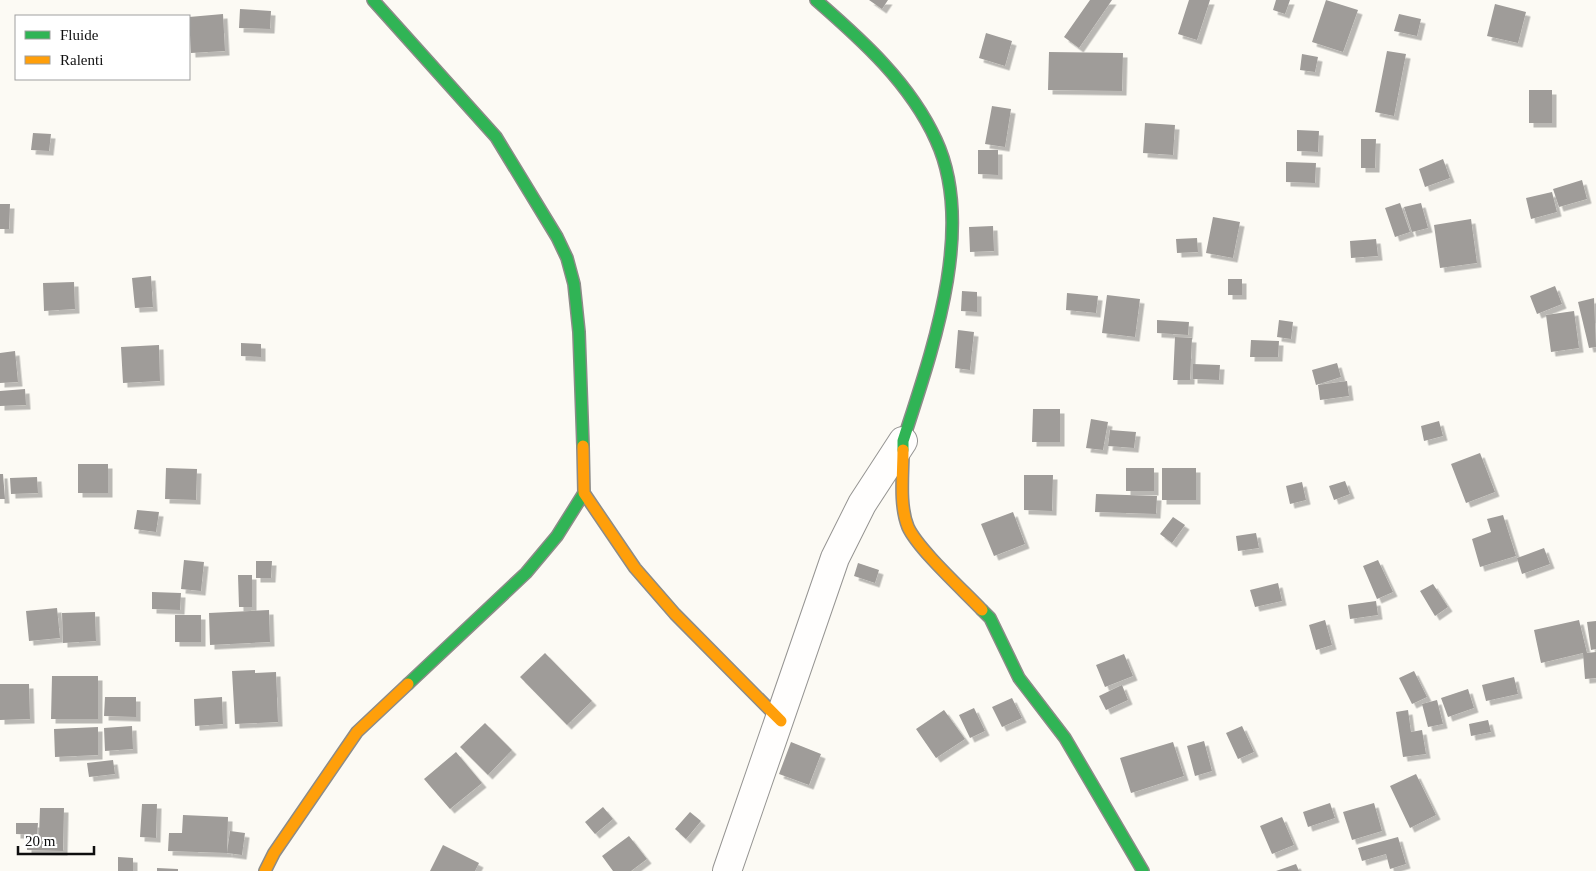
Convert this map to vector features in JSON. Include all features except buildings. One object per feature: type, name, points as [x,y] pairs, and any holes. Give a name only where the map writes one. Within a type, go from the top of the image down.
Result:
[{"type":"street","points":[[374,0],[466,101],[496,137],[552,229],[566,258],[574,284],[579,332],[584,493],[635,568],[675,614],[780,721]]},
{"type":"street","points":[[727,871],[835,558],[862,504],[903,441],[928,362],[952,252],[952,214],[946,171],[936,140],[917,108],[888,68],[851,30],[816,0]]},
{"type":"street","points":[[903,441],[904,509],[908,527],[922,547],[990,618],[1019,678],[1064,738],[1144,871]]},
{"type":"street","points":[[265,871],[274,853],[357,732],[526,573],[557,536],[584,493]]},
{"type":"traffic: fast","points":[[373,0],[496,137],[557,237],[567,258],[574,284],[579,332],[583,446]]},
{"type":"traffic: fast","points":[[816,0],[851,31],[899,81],[925,119],[936,140],[948,175],[952,212],[951,251],[945,291],[937,331],[903,441],[903,450]]},
{"type":"traffic: fast","points":[[408,684],[526,573],[557,536],[584,493]]},
{"type":"traffic: fast","points":[[982,610],[990,618],[1019,678],[1065,738],[1143,871]]},
{"type":"traffic: slow","points":[[583,446],[584,493],[635,568],[675,614],[781,721]]},
{"type":"traffic: slow","points":[[903,450],[902,499],[908,527],[931,558],[982,610]]},
{"type":"traffic: slow","points":[[265,871],[274,853],[357,732],[408,684]]}]
